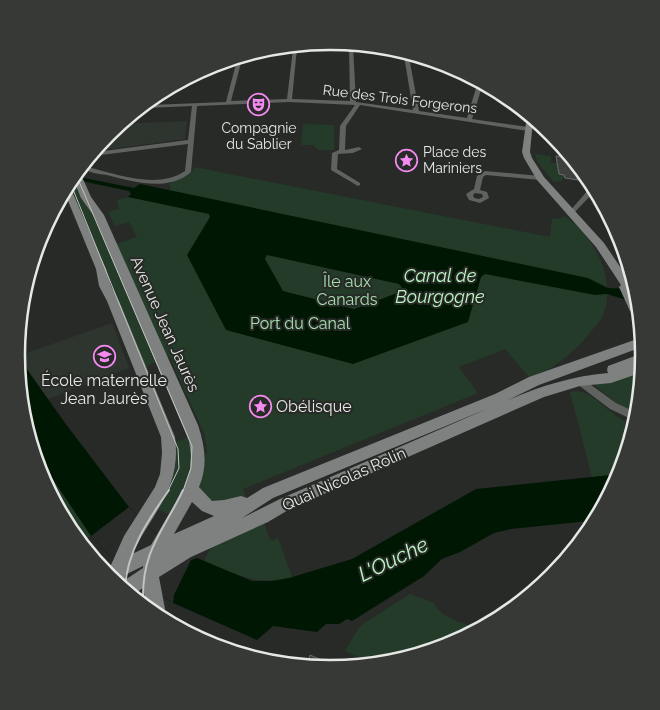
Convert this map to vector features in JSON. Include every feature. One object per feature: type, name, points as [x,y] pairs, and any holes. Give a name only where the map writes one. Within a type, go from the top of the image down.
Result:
[{"type":"main road","points":[[528,124],[526,152],[540,178],[600,245],[627,287]]},
{"type":"main road","name":"Avenue Jean Jaurès","points":[[81,187],[99,215],[197,439],[200,451],[199,463],[191,488],[169,546],[138,580]]},
{"type":"main road","points":[[71,195],[100,268],[105,286],[113,301],[168,437],[169,449],[166,480],[123,553],[116,573]]},
{"type":"main road","points":[[621,278],[629,297]]},
{"type":"main road","name":"Quai Nicolas Rolin","points":[[169,546],[262,517],[285,504],[330,484],[381,454],[635,346]]},
{"type":"main road","points":[[580,381],[635,361]]},
{"type":"main road","name":"Quai Nicolas Rolin","points":[[536,387],[611,378],[634,370]]},
{"type":"main road","name":"Quai Nicolas Rolin","points":[[138,580],[169,546],[246,508],[268,493],[323,470],[381,454]]},
{"type":"main road","points":[[323,470],[330,484]]},
{"type":"main road","points":[[191,488],[201,502],[212,509],[222,510],[268,493]]},
{"type":"main road","points":[[116,573],[169,546]]},
{"type":"main road","points":[[138,580],[153,590],[155,605]]},
{"type":"street","points":[[342,151],[343,126],[356,103],[352,51]]},
{"type":"street","points":[[289,100],[294,53]]},
{"type":"street","points":[[407,60],[416,112]]},
{"type":"street","points":[[228,103],[239,64]]},
{"type":"street","points":[[469,120],[479,89]]},
{"type":"street","name":"Rue des Trois Forgerons","points":[[154,106],[289,100],[356,103],[528,129]]},
{"type":"street","points":[[89,168],[156,182],[183,177],[188,172],[195,104]]},
{"type":"street","points":[[343,140],[359,149],[353,152],[342,151],[335,153],[334,170],[358,184]]},
{"type":"street","points":[[102,153],[190,142]]},
{"type":"street","points":[[477,191],[480,176],[485,173],[540,178]]},
{"type":"street","points":[[571,213],[588,193]]},
{"type":"street","points":[[580,381],[613,406],[629,414]]},
{"type":"shaded area","points":[[187,121],[185,139],[105,150],[132,124]]},
{"type":"shaded area","points":[[112,323],[129,368],[48,399],[26,367],[25,354]]},
{"type":"green space","points":[[303,124],[334,125],[334,150],[319,150],[313,145],[301,145]]},
{"type":"green space","points":[[535,154],[551,156],[551,163],[557,163],[559,174],[565,175],[562,181],[554,182],[538,163]]},
{"type":"green space","name":"Port du Canal","points":[[194,167],[550,237],[552,218],[559,219],[565,216],[586,236],[595,248],[601,262],[607,290],[602,318],[586,338],[562,360],[530,378],[505,349],[459,367],[478,393],[243,489],[246,497],[233,502],[207,502],[199,490],[203,459],[207,451],[204,433],[170,358],[163,352],[114,245],[137,237],[129,222],[115,226],[108,212],[119,209],[117,200],[128,197],[158,203],[171,188],[169,184],[193,171]]},
{"type":"green space","points":[[77,185],[95,215],[159,361],[144,367],[72,192]]},
{"type":"green space","points":[[634,373],[630,410],[622,407],[595,386],[596,383]]},
{"type":"green space","points":[[577,391],[591,396],[616,416],[628,422],[611,475],[592,477],[570,392]]},
{"type":"green space","points":[[191,436],[195,466],[171,515],[154,508],[175,469],[176,452],[173,443]]},
{"type":"green space","points":[[48,472],[91,536],[87,539],[76,524],[56,490]]},
{"type":"green space","points":[[264,523],[272,541],[278,538],[292,577],[268,581],[257,580],[204,561],[212,545]]},
{"type":"green space","points":[[410,594],[434,603],[446,616],[470,626],[447,637],[409,650],[361,658],[345,651],[360,626]]},
{"type":"water","name":"Canal de Bourgogne","points":[[82,178],[134,188],[140,184],[588,278],[608,288],[628,289],[630,301],[607,294],[595,295],[485,274],[481,277],[468,322],[353,364],[226,330],[187,255],[210,217],[209,214],[128,197],[131,194],[129,191],[80,181]],"holes":[[[267,255],[399,284],[403,289],[400,292],[354,309],[283,291],[265,259]]]},
{"type":"water","name":"L'Ouche","points":[[26,368],[129,507],[157,535],[197,558],[252,581],[272,581],[289,578],[352,559],[476,489],[611,475],[586,521],[511,529],[494,533],[460,552],[442,559],[424,576],[352,621],[347,619],[339,624],[326,624],[317,632],[273,626],[257,640],[173,603],[128,575],[91,536],[48,472],[35,434]]},
{"type":"pier","points":[[129,507],[157,535],[197,558],[191,560],[174,595],[173,603],[128,575],[91,536]]},
{"type":"building","points":[[556,156],[561,156],[572,169],[578,180],[565,178],[564,175],[559,174]]},
{"type":"building","points":[[310,655],[320,660],[310,659]]},
{"type":"tram line","points":[[79,182],[192,446],[191,468],[183,491]]},
{"type":"tram line","points":[[73,190],[178,449],[179,468],[168,491]]},
{"type":"tram line","points":[[126,581],[130,561],[140,536],[169,490]]},
{"type":"tram line","points":[[143,596],[146,568],[150,554],[183,490]]},
{"type":"place","name":"Compagnie du Sablier","points":[[259,105]]},
{"type":"place","name":"Place des Mariniers","points":[[407,160]]},
{"type":"place","name":"École maternelle Jean Jaurès","points":[[104,356]]},
{"type":"place","name":"Obélisque","points":[[260,406]]},
{"type":"park label","name":"Île aux Canards","points":[[347,290]]}]
